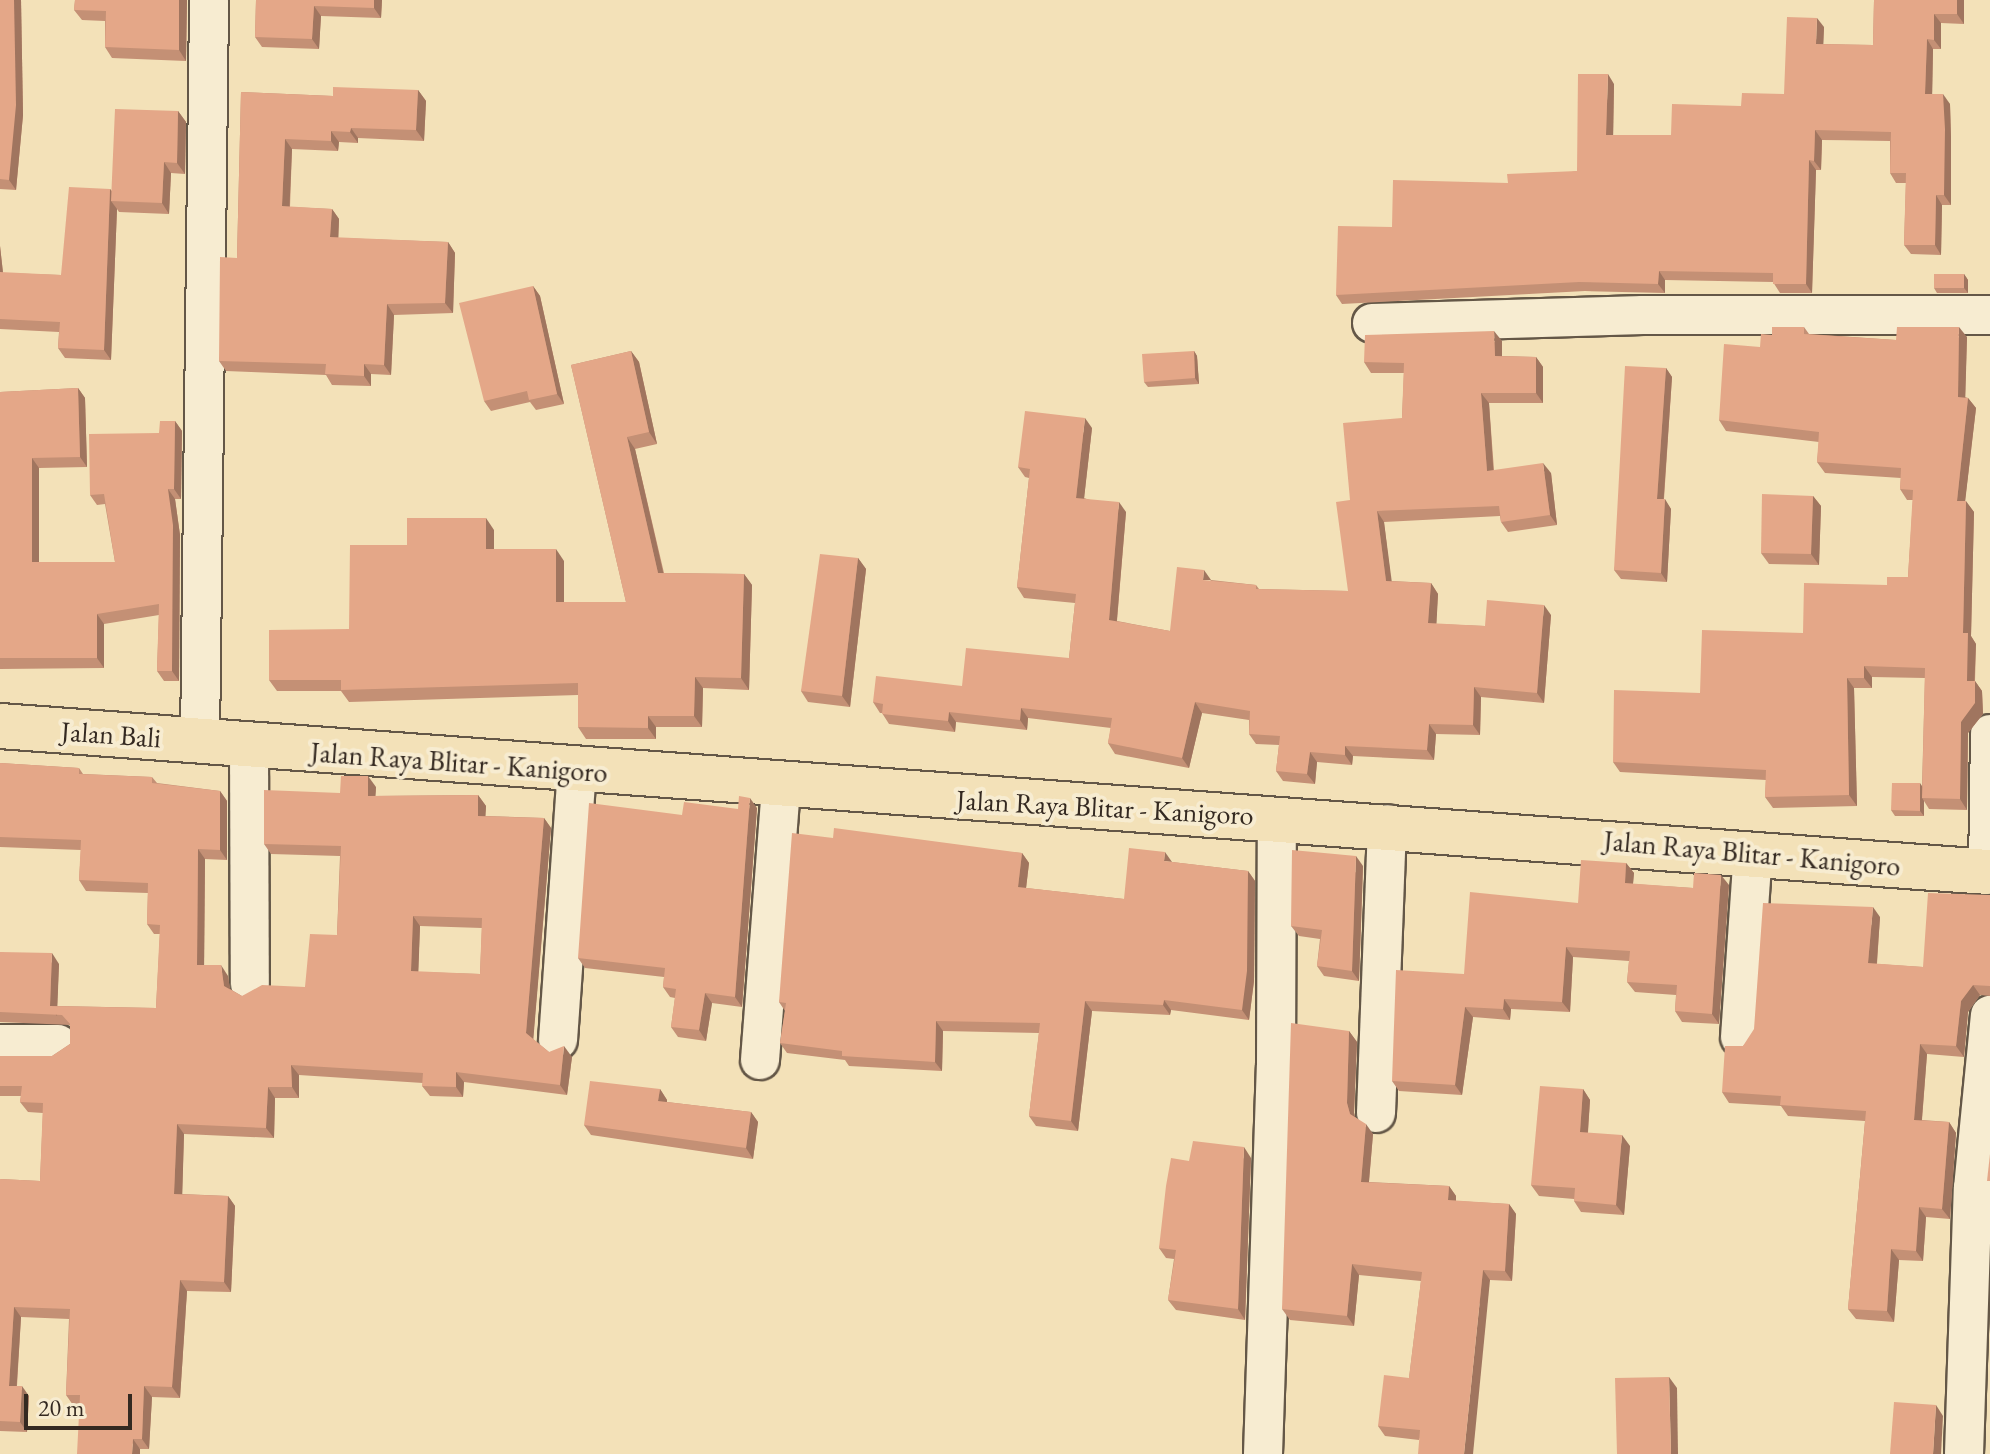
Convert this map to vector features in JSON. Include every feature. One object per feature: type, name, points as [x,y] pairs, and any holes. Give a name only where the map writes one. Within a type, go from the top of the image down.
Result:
[{"type":"main road","name":"Jalan Bali","points":[[0,726],[223,744]]},
{"type":"main road","name":"Jalan Raya Blitar - Kanigoro","points":[[223,744],[781,785],[1387,824],[1989,872]]},
{"type":"street","points":[[209,0],[223,744],[250,984]]},
{"type":"street","points":[[1372,323],[1643,315],[1990,315]]},
{"type":"street","points":[[1989,872],[1990,734]]},
{"type":"street","points":[[558,1040],[577,769]]},
{"type":"street","points":[[760,1060],[781,785]]},
{"type":"street","points":[[1263,1454],[1276,1066],[1277,817]]},
{"type":"street","points":[[1376,1113],[1387,824]]},
{"type":"street","points":[[1740,1037],[1753,852]]},
{"type":"street","points":[[1964,1454],[1973,1188],[1990,1015]]},
{"type":"street","points":[[0,1044],[58,1044]]},
{"type":"building","points":[[0,0],[14,0],[16,105],[9,180],[0,179]]},
{"type":"building","points":[[75,0],[179,0],[179,50],[105,47],[106,11],[74,10]]},
{"type":"building","points":[[256,0],[374,0],[374,8],[314,6],[312,39],[255,37]]},
{"type":"building","points":[[1874,0],[1957,0],[1957,14],[1934,14],[1934,40],[1927,39],[1925,94],[1943,94],[1945,129],[1944,195],[1936,195],[1935,245],[1904,245],[1906,173],[1890,173],[1891,132],[1815,130],[1814,161],[1809,160],[1806,284],[1773,284],[1773,273],[1659,271],[1658,284],[1579,282],[1336,295],[1338,226],[1392,227],[1393,180],[1508,183],[1507,174],[1577,171],[1578,74],[1608,74],[1606,135],[1671,135],[1672,104],[1741,106],[1742,93],[1784,94],[1787,17],[1817,18],[1816,44],[1873,45]]},
{"type":"building","points":[[333,87],[418,90],[416,130],[351,128],[350,132],[331,131],[331,141],[285,139],[282,206],[332,209],[330,237],[448,242],[445,303],[387,304],[384,365],[364,364],[364,376],[325,374],[326,364],[219,361],[220,257],[237,258],[241,92],[333,96]]},
{"type":"building","points":[[115,109],[178,111],[177,163],[164,162],[162,203],[111,201]]},
{"type":"building","points":[[69,187],[110,189],[104,350],[58,348],[60,322],[0,319],[0,272],[61,275]]},
{"type":"building","points":[[1934,274],[1964,274],[1964,288],[1934,288]]},
{"type":"building","points":[[533,286],[557,394],[529,400],[527,391],[484,401],[459,303]]},
{"type":"building","points":[[1772,327],[1804,327],[1804,334],[1896,340],[1897,327],[1959,327],[1958,397],[1968,398],[1957,501],[1966,501],[1963,633],[1968,633],[1967,681],[1975,681],[1975,703],[1961,722],[1960,799],[1922,798],[1925,668],[1864,666],[1864,678],[1847,678],[1849,795],[1765,797],[1766,770],[1613,762],[1614,690],[1700,693],[1702,630],[1803,633],[1804,583],[1887,585],[1887,577],[1908,577],[1913,490],[1900,489],[1901,468],[1817,462],[1819,432],[1719,420],[1724,344],[1760,347],[1761,334],[1772,335]]},
{"type":"building","points":[[1494,331],[1495,356],[1536,357],[1536,393],[1481,393],[1487,471],[1543,463],[1550,515],[1501,522],[1499,506],[1377,511],[1386,581],[1431,583],[1428,623],[1485,626],[1487,600],[1544,605],[1537,693],[1474,687],[1473,725],[1429,724],[1427,750],[1345,746],[1345,755],[1310,752],[1307,774],[1276,771],[1280,736],[1249,734],[1250,711],[1195,702],[1182,758],[1108,743],[1112,718],[1021,708],[1020,720],[949,712],[948,721],[882,714],[883,704],[873,702],[876,676],[962,686],[966,648],[1069,658],[1076,594],[1017,587],[1030,469],[1018,467],[1025,411],[1085,418],[1076,498],[1119,502],[1109,620],[1170,631],[1177,567],[1204,570],[1203,580],[1256,585],[1256,589],[1348,591],[1336,502],[1350,500],[1343,423],[1402,418],[1404,363],[1364,362],[1365,335]]},
{"type":"building","points":[[631,351],[649,432],[627,437],[658,573],[744,574],[741,678],[695,677],[694,716],[648,716],[648,728],[578,727],[578,683],[341,690],[341,680],[269,680],[269,630],[349,629],[350,545],[407,545],[407,518],[486,518],[486,549],[556,549],[556,602],[626,602],[571,365]]},
{"type":"building","points":[[1194,351],[1195,378],[1144,382],[1142,354]]},
{"type":"building","points":[[1625,366],[1666,368],[1657,499],[1665,499],[1661,573],[1614,570]]},
{"type":"building","points":[[78,388],[80,457],[32,458],[32,562],[115,562],[104,494],[90,495],[89,434],[159,433],[160,421],[175,421],[174,489],[168,489],[173,525],[172,671],[157,671],[159,604],[97,614],[97,658],[0,658],[0,392]]},
{"type":"building","points":[[1762,494],[1813,496],[1811,554],[1761,553]]},
{"type":"building","points":[[820,554],[858,558],[842,696],[801,691]]},
{"type":"building","points":[[0,763],[79,768],[79,774],[152,777],[152,783],[220,791],[220,850],[198,849],[197,965],[221,965],[224,986],[242,996],[262,985],[305,987],[310,934],[337,935],[341,846],[264,844],[264,790],[340,793],[341,776],[368,776],[368,796],[478,795],[478,816],[544,818],[526,1033],[549,1052],[564,1046],[560,1085],[456,1072],[456,1087],[422,1086],[423,1073],[291,1065],[292,1087],[268,1087],[266,1128],[177,1124],[174,1194],[228,1196],[224,1282],[180,1280],[172,1387],[144,1386],[142,1439],[133,1439],[132,1454],[77,1454],[80,1395],[66,1395],[70,1309],[14,1307],[9,1386],[22,1386],[20,1422],[0,1421],[0,1179],[40,1181],[43,1103],[20,1102],[22,1086],[0,1086],[0,1056],[52,1056],[70,1044],[70,1024],[62,1015],[0,1012],[0,952],[52,953],[50,1006],[156,1008],[160,925],[147,924],[148,883],[79,880],[81,840],[0,837]],"holes":[[[413,916],[482,918],[480,974],[411,971]]]},
{"type":"building","points":[[1892,783],[1920,783],[1920,811],[1891,810]]},
{"type":"building","points":[[739,796],[750,798],[735,997],[705,993],[699,1030],[671,1027],[676,989],[663,987],[665,968],[578,958],[589,803],[682,815],[684,802],[738,809]]},
{"type":"building","points":[[834,828],[1022,853],[1018,887],[1124,899],[1129,848],[1165,852],[1164,861],[1248,871],[1247,971],[1242,1010],[1164,1000],[1163,1005],[1085,1001],[1071,1121],[1029,1116],[1040,1023],[936,1021],[935,1062],[842,1056],[842,1051],[780,1043],[786,1003],[779,1002],[792,833],[833,838]]},
{"type":"building","points":[[1292,850],[1356,856],[1352,971],[1317,966],[1322,930],[1291,926]]},
{"type":"building","points":[[1581,860],[1626,863],[1625,883],[1693,888],[1694,873],[1721,875],[1712,1014],[1675,1011],[1677,985],[1627,982],[1630,951],[1566,947],[1562,1002],[1504,999],[1503,1009],[1465,1007],[1455,1085],[1392,1081],[1396,970],[1464,974],[1470,892],[1578,903]]},
{"type":"building","points":[[1928,893],[1990,895],[1990,986],[1973,985],[1961,1001],[1956,1046],[1920,1044],[1914,1120],[1949,1122],[1942,1209],[1919,1207],[1916,1251],[1891,1249],[1887,1311],[1848,1309],[1866,1111],[1780,1105],[1781,1096],[1722,1092],[1725,1046],[1743,1046],[1754,1029],[1763,903],[1873,907],[1868,963],[1923,967]]},
{"type":"building","points":[[1291,1023],[1349,1031],[1347,1103],[1350,1114],[1366,1124],[1361,1182],[1449,1186],[1448,1200],[1509,1204],[1505,1271],[1483,1270],[1464,1454],[1418,1454],[1420,1430],[1378,1426],[1384,1375],[1409,1378],[1422,1272],[1352,1264],[1347,1316],[1282,1309]]},
{"type":"building","points":[[590,1081],[660,1089],[658,1101],[751,1112],[746,1148],[584,1125]]},
{"type":"building","points":[[1540,1086],[1583,1089],[1580,1132],[1622,1135],[1616,1205],[1574,1201],[1575,1188],[1531,1185]]},
{"type":"building","points":[[1193,1141],[1244,1147],[1238,1309],[1168,1300],[1176,1250],[1159,1248],[1166,1186],[1171,1158],[1189,1161]]},
{"type":"building","points":[[1990,1154],[1990,1181],[1987,1181]]},
{"type":"building","points":[[1669,1377],[1671,1454],[1617,1454],[1615,1378]]},
{"type":"building","points":[[1894,1402],[1936,1405],[1933,1454],[1890,1454]]}]
